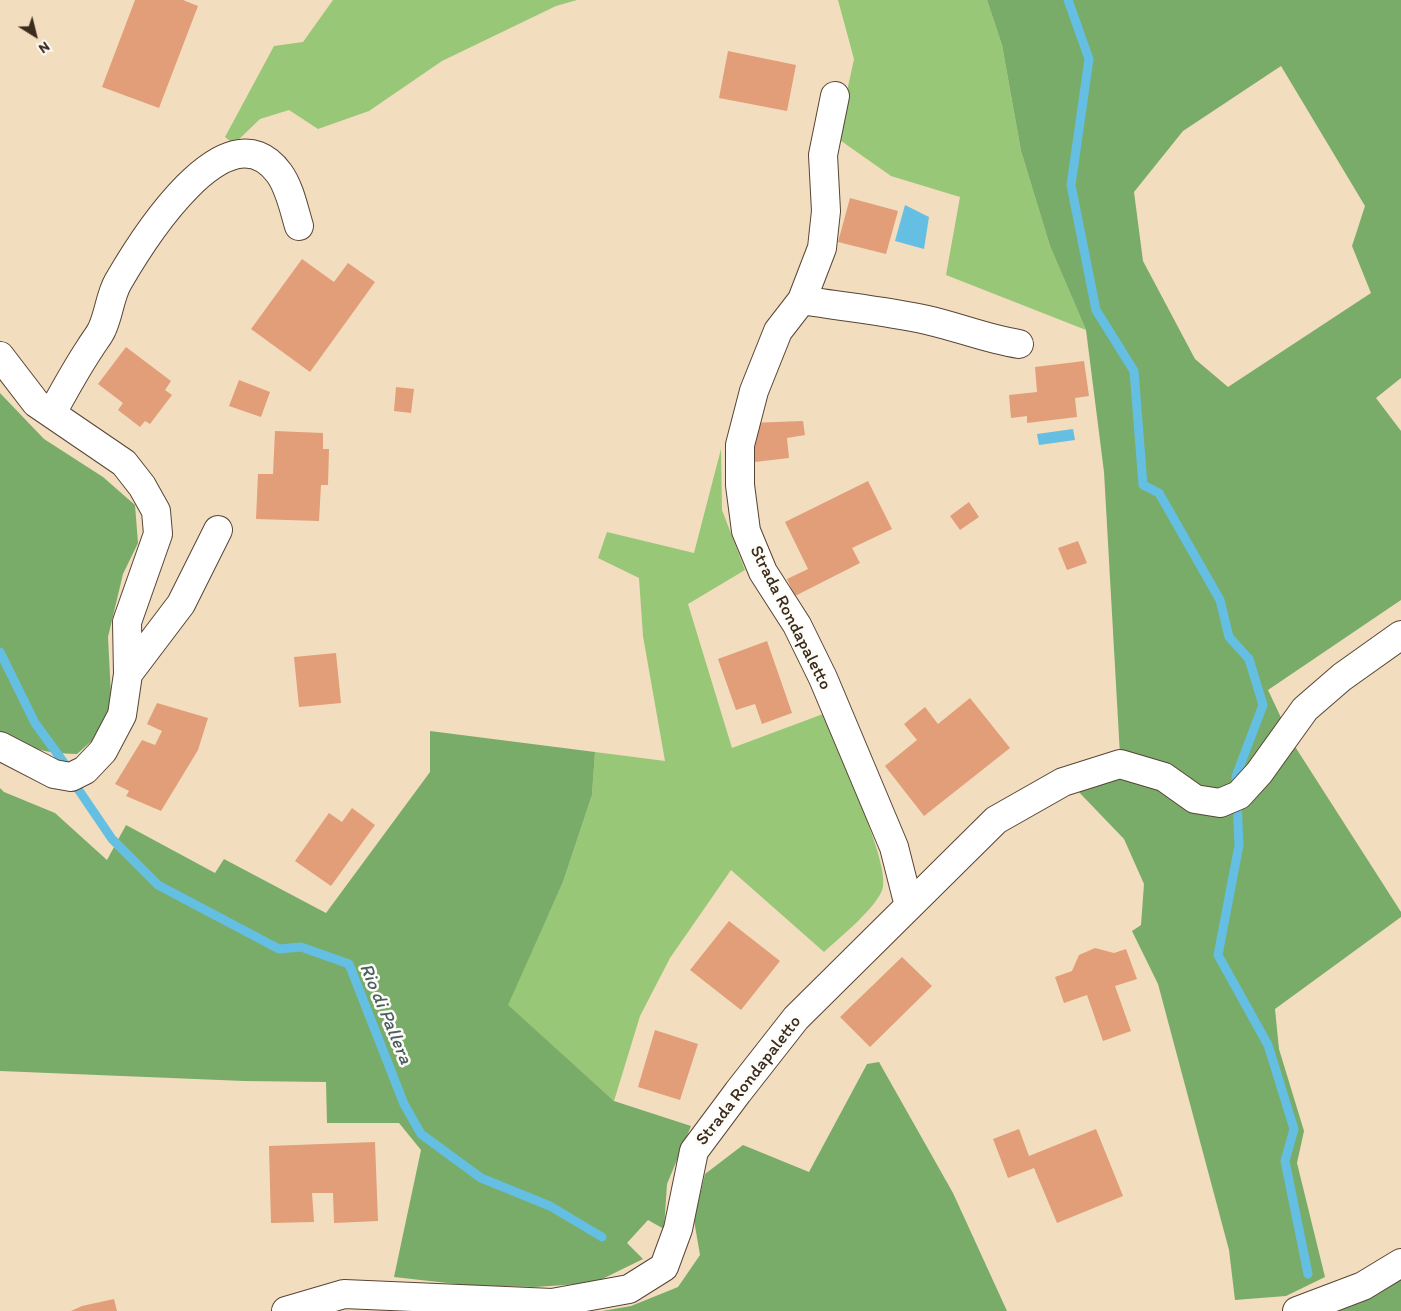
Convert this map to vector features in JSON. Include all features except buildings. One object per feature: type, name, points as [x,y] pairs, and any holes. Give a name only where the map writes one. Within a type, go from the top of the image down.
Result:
[{"type":"street","name":"Strada Rondapaletto","points":[[835,96],[823,155],[826,211],[822,248],[802,300],[778,331],[754,391],[740,445],[740,485],[746,531],[763,572],[797,625],[823,678],[894,847],[909,906]]},
{"type":"street","points":[[52,413],[102,330],[116,284],[178,194],[202,172],[220,160],[245,154],[263,159],[279,174],[291,198],[299,226]]},
{"type":"street","points":[[802,300],[865,311],[884,311],[929,320],[996,340],[1019,344]]},
{"type":"street","points":[[0,356],[36,403],[124,463],[142,486],[156,511],[158,534],[127,622],[128,674],[122,715],[103,751],[85,770],[72,778],[54,774],[0,746]]},
{"type":"street","points":[[128,674],[181,604],[218,530]]},
{"type":"street","name":"Strada Rondapaletto","points":[[286,1311],[344,1294],[552,1303],[629,1290],[664,1267],[678,1229],[694,1152],[796,1018],[996,820],[1063,782],[1120,764],[1164,777],[1195,799],[1230,799],[1259,772],[1305,709],[1342,677],[1401,635]]},
{"type":"street","points":[[1297,1311],[1363,1286],[1401,1263]]},
{"type":"green space","points":[[333,0],[577,0],[556,6],[442,61],[369,111],[318,129],[289,110],[260,119],[234,144],[225,137],[274,46],[303,42]]},
{"type":"green space","points":[[838,0],[987,0],[1002,45],[1021,151],[1050,246],[1086,330],[946,275],[960,197],[891,176],[837,138],[854,59]]},
{"type":"green space","points":[[987,0],[1401,0],[1401,378],[1376,398],[1401,431],[1401,600],[1268,690],[1294,745],[1401,912],[1401,917],[1275,1009],[1279,1049],[1304,1131],[1297,1163],[1325,1277],[1286,1296],[1235,1300],[1229,1250],[1158,984],[1132,931],[1141,925],[1144,884],[1124,839],[1074,787],[1121,773],[1104,472],[1086,330],[1050,246],[1021,151],[1002,45]],"holes":[[[1281,66],[1365,206],[1352,246],[1371,293],[1228,387],[1195,359],[1143,261],[1134,192],[1183,131]]]},
{"type":"green space","points":[[0,393],[44,439],[103,477],[135,505],[138,543],[123,574],[108,637],[111,695],[105,729],[77,754],[55,753],[37,749],[0,734]]},
{"type":"green space","points":[[721,449],[722,510],[745,570],[688,604],[732,748],[823,714],[870,828],[883,873],[883,887],[880,895],[867,912],[824,952],[731,870],[670,958],[640,1016],[614,1101],[507,1005],[563,882],[592,795],[595,752],[665,761],[643,636],[639,578],[598,558],[607,532],[694,553]]},
{"type":"green space","points":[[430,731],[595,752],[592,795],[563,882],[508,1005],[614,1101],[691,1126],[667,1184],[664,1229],[648,1220],[627,1243],[643,1259],[594,1283],[535,1287],[465,1285],[394,1277],[421,1150],[399,1123],[327,1123],[326,1082],[244,1081],[0,1071],[0,788],[4,792],[55,813],[107,860],[126,825],[215,873],[224,859],[326,913],[430,772]]},
{"type":"green space","points":[[879,1062],[953,1193],[1007,1311],[602,1311],[631,1306],[678,1287],[700,1255],[694,1220],[705,1174],[743,1145],[809,1172],[867,1064]]},
{"type":"green space","points":[[1401,1271],[1401,1311],[1319,1311]]},
{"type":"water","points":[[905,205],[929,217],[924,249],[895,241]]},
{"type":"water","points":[[1073,429],[1075,440],[1039,445],[1037,434]]},
{"type":"waterway","points":[[1068,0],[1089,59],[1071,185],[1096,310],[1134,371],[1143,485],[1159,493],[1220,600],[1229,637],[1249,659],[1263,705],[1236,776],[1239,845],[1218,955],[1268,1045],[1294,1129],[1285,1161],[1308,1274]]},
{"type":"waterway","name":"Rio di Pallera","points":[[0,652],[35,723],[67,767]]},
{"type":"waterway","name":"Rio di Pallera","points":[[78,789],[112,839],[158,885],[279,949],[301,947],[349,964],[404,1104],[421,1134],[481,1178],[550,1206],[602,1237]]}]
